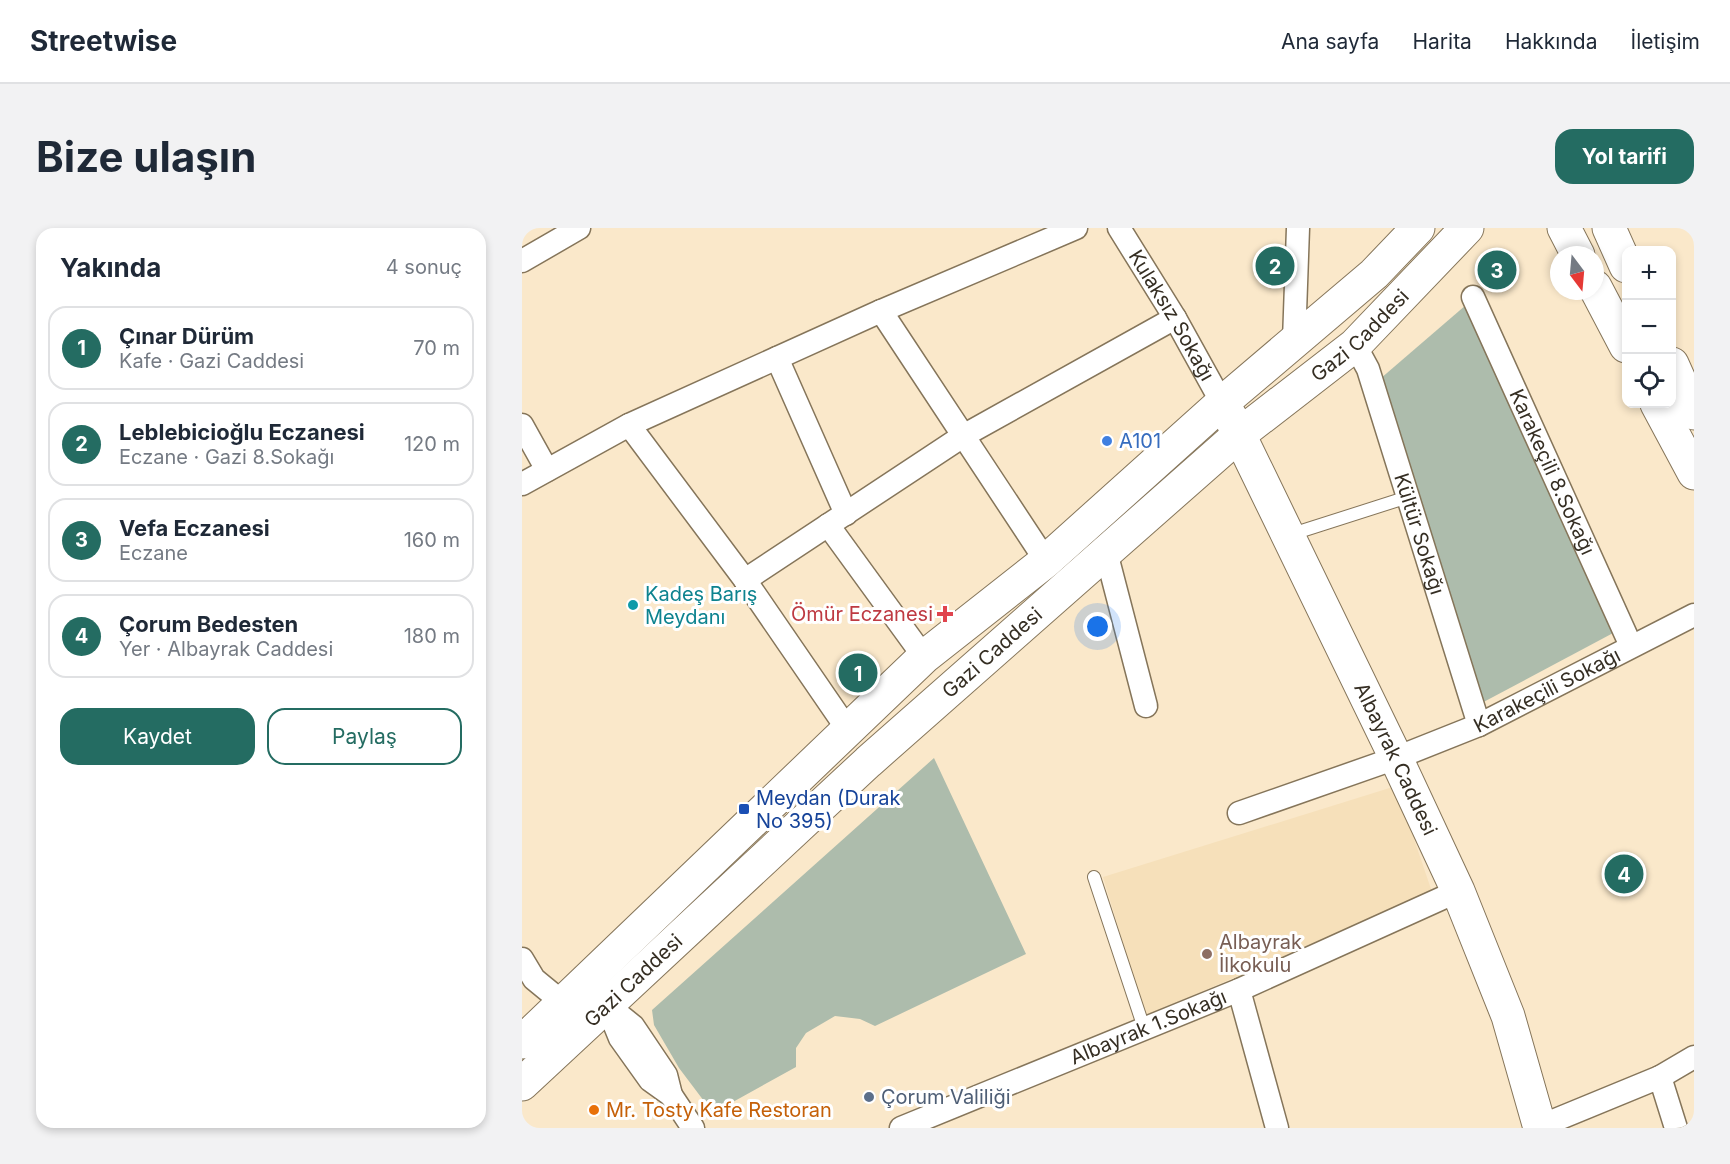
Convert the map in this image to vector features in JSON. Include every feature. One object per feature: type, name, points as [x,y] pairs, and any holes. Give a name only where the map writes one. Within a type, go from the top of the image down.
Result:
[{"type":"street","points":[[522,261],[579,228]]},
{"type":"street","points":[[522,425],[531,474],[629,425],[881,311],[1076,228]]},
{"type":"street","name":"Kulaksız Sokağı","points":[[1119,228],[1175,318],[1222,403]]},
{"type":"street","points":[[1294,341],[1298,228]]},
{"type":"street","name":"Gazi Caddesi","points":[[522,1042],[924,657],[1046,561],[1222,403],[1374,274],[1418,228]]},
{"type":"street","name":"Gazi Caddesi","points":[[522,1084],[868,762],[1240,434],[1355,345],[1467,228]]},
{"type":"street","points":[[1564,228],[1573,246]]},
{"type":"street","points":[[1609,228],[1622,257]]},
{"type":"street","name":"Karakeçili 8.Sokağı","points":[[1473,297],[1631,646]]},
{"type":"street","points":[[1602,300],[1622,338]]},
{"type":"street","points":[[881,311],[1046,561]]},
{"type":"street","points":[[745,580],[963,435],[1175,318]]},
{"type":"street","name":"Kültür Sokağı","points":[[1355,345],[1368,369],[1479,725]]},
{"type":"street","points":[[777,358],[837,519],[924,657]]},
{"type":"street","points":[[1676,375],[1694,413]]},
{"type":"street","name":"Albayrak Caddesi","points":[[1222,403],[1240,434],[1458,891],[1508,1016],[1538,1127]]},
{"type":"street","points":[[1659,408],[1694,472]]},
{"type":"street","points":[[629,425],[745,580],[848,730]]},
{"type":"street","points":[[1106,552],[1146,706]]},
{"type":"street","name":"Karakeçili Sokağı","points":[[1239,813],[1396,758],[1479,725],[1694,615]]},
{"type":"street","name":"Albayrak 1.Sokağı","points":[[901,1128],[1239,990],[1458,891]]},
{"type":"street","points":[[522,959],[534,979],[562,1002],[607,1005],[633,1026],[666,1075],[671,1095],[693,1128]]},
{"type":"street","points":[[1239,990],[1277,1128]]},
{"type":"street","points":[[1538,1127],[1660,1077],[1694,1057]]},
{"type":"street","points":[[1660,1077],[1676,1128]]},
{"type":"lane","points":[[1288,536],[1408,497]]},
{"type":"lane","points":[[1094,877],[1144,1028]]},
{"type":"shaded area","name":"Albayrak İlkokulu","points":[[1396,786],[1432,892],[1145,1016],[1103,877]]},
{"type":"green space","points":[[1466,305],[1615,632],[1476,706],[1380,379]]},
{"type":"green space","points":[[934,758],[1026,954],[875,1026],[860,1019],[835,1016],[806,1033],[796,1048],[796,1067],[713,1113],[679,1068],[654,1025],[652,1010]]},
{"type":"place","name":"Leblebicioğlu Eczanesi","points":[[1275,266]]},
{"type":"place","name":"Vefa Eczanesi","points":[[1497,270]]},
{"type":"place","name":"A101","points":[[1107,441]]},
{"type":"place","name":"Kadeş Barış Meydanı","points":[[633,605]]},
{"type":"place","name":"Ömür Eczanesi","points":[[945,614]]},
{"type":"place","name":"Çınar Dürüm","points":[[858,673]]},
{"type":"place","name":"Meydan (Durak No 395)","points":[[744,809]]},
{"type":"place","name":"Çorum Bedesten","points":[[1624,874]]},
{"type":"place","name":"Albayrak İlkokulu","points":[[1207,954]]},
{"type":"place","name":"Çorum Valiliği","points":[[869,1097]]},
{"type":"place","name":"Mr. Tosty Kafe Restoran","points":[[594,1110]]}]
